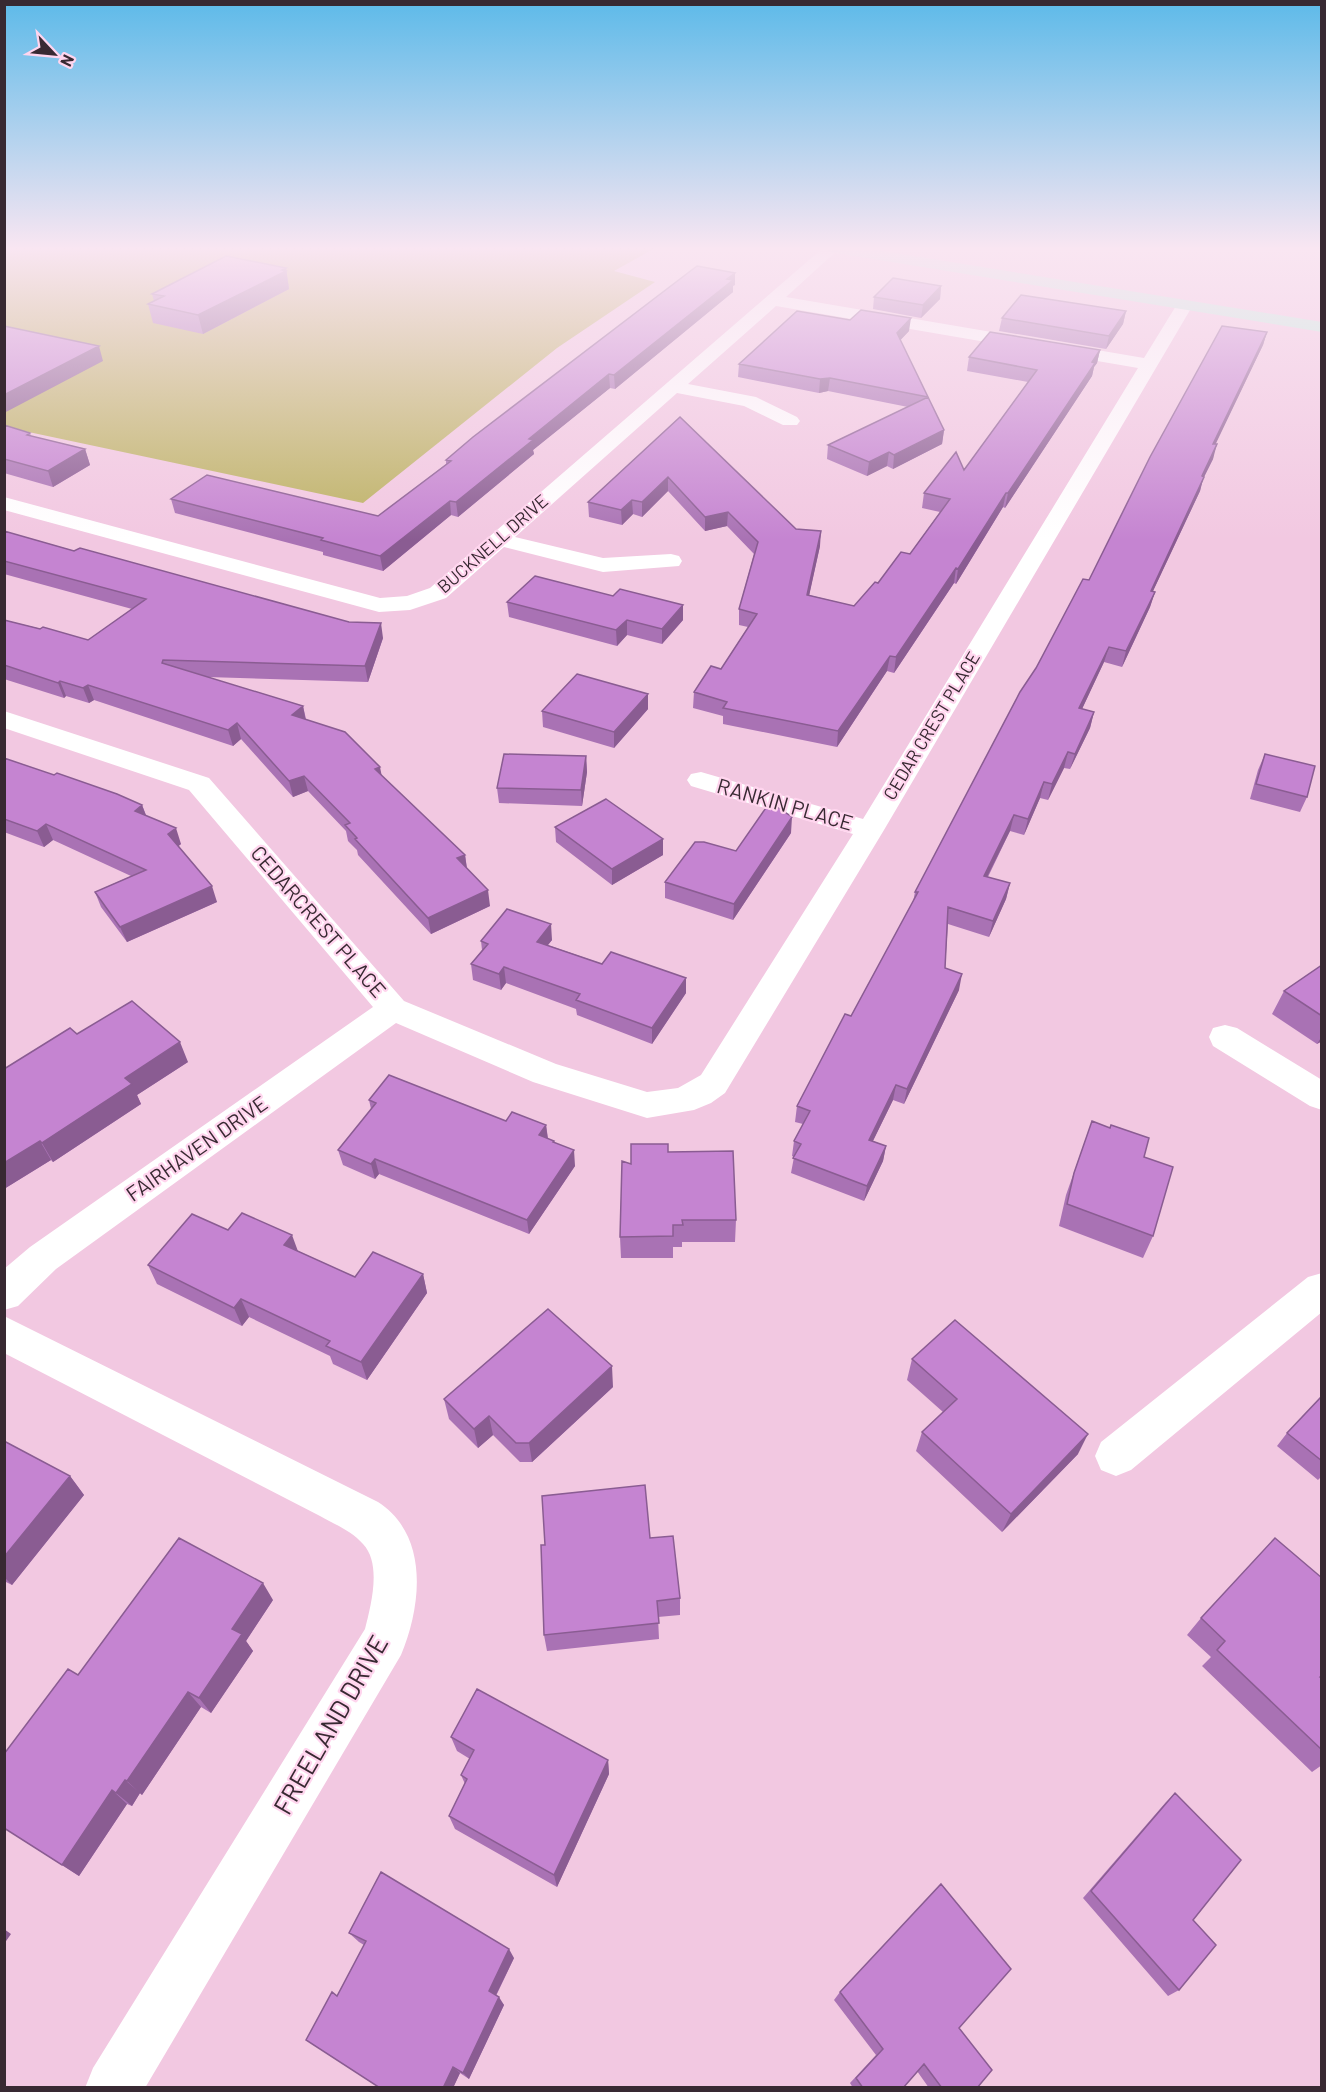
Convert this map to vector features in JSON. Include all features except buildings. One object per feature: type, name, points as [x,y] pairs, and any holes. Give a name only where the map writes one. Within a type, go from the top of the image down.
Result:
[{"type":"street","name":"BUCKNELL DRIVE","points":[[4,503],[378,605],[410,603],[438,593],[722,345]]},
{"type":"street","points":[[1032,345],[1150,365]]},
{"type":"street","name":"CEDAR CREST PLACE","points":[[647,1105],[682,1101],[713,1084],[870,830],[1162,345]]},
{"type":"street","points":[[674,387],[749,401],[790,421]]},
{"type":"street","points":[[499,539],[603,565],[671,561]]},
{"type":"street","name":"CEDARCREST PLACE","points":[[4,719],[199,784],[393,1010],[545,1073],[647,1105]]},
{"type":"street","name":"RANKIN PLACE","points":[[701,780],[870,830]]},
{"type":"street","name":"FAIRHAVEN DRIVE","points":[[4,1294],[43,1258],[393,1010]]},
{"type":"street","points":[[1225,1037],[1322,1097]]},
{"type":"street","points":[[1116,1455],[1322,1289]]},
{"type":"street","name":"FREELAND DRIVE","points":[[4,1333],[344,1506],[379,1530],[394,1566],[393,1612],[385,1639],[113,2088]]},
{"type":"shaded area","points":[[5,345],[562,345],[363,503],[5,427]]}]
